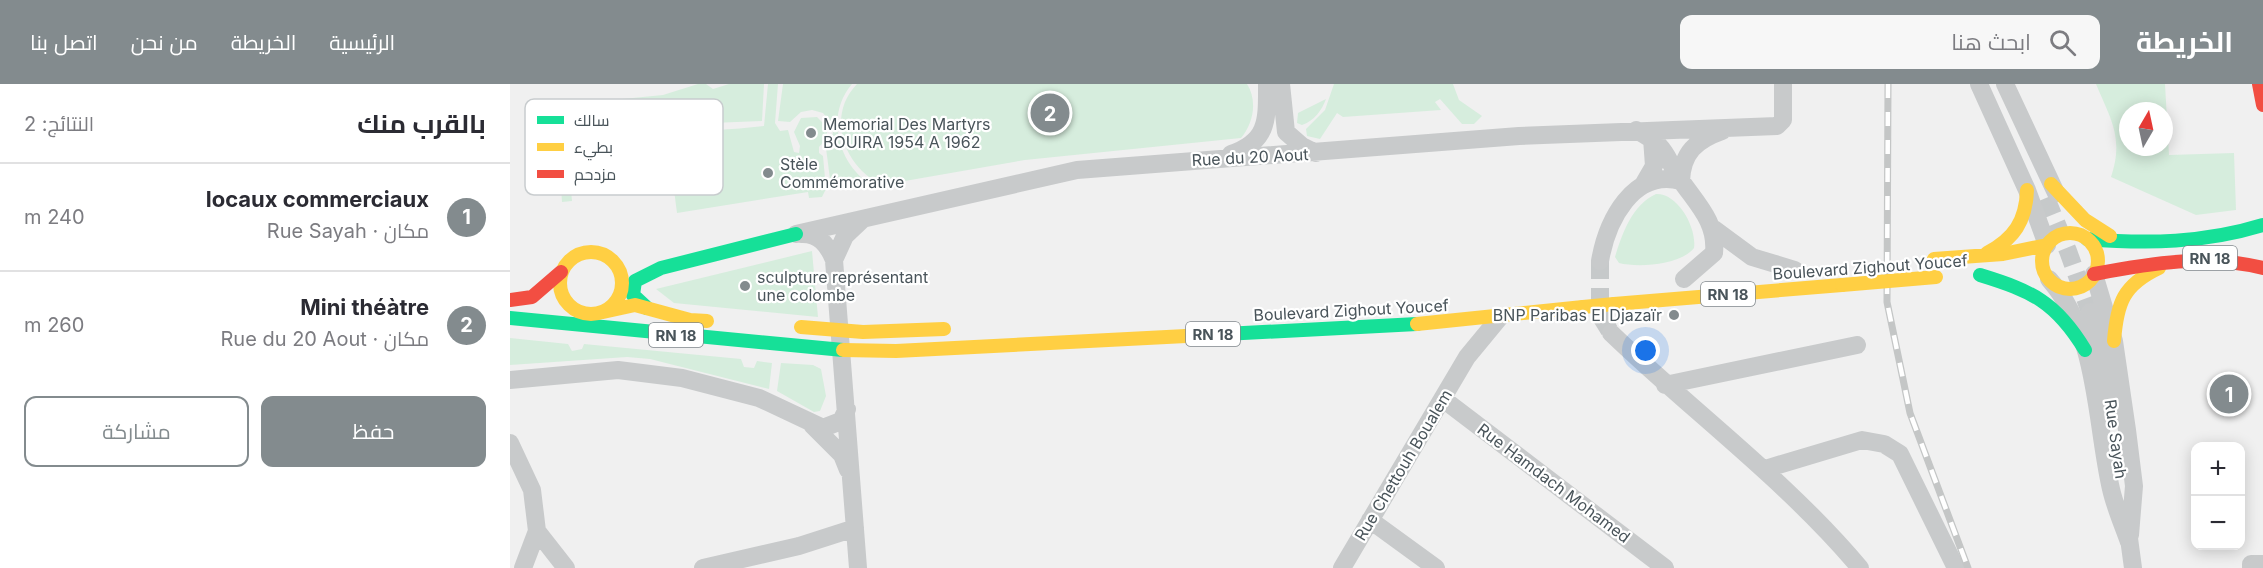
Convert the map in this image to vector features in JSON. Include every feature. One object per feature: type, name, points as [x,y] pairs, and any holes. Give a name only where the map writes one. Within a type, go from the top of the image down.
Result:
[{"type":"main road","points":[[2259,84],[2263,105]]},
{"type":"main road","points":[[1980,256],[2000,247],[2020,227],[2025,216],[2027,190]]},
{"type":"main road","points":[[2048,191],[2094,228],[2132,244]]},
{"type":"main road","name":"RN 18","points":[[2087,239],[2132,244],[2216,239],[2263,225]]},
{"type":"main road","points":[[646,308],[633,295],[634,281],[661,268],[796,234]]},
{"type":"main road","points":[[2061,234],[2079,234],[2087,239],[2092,244],[2098,259],[2094,274],[2089,281],[2073,288],[2055,285],[2049,279],[2042,262],[2047,245],[2061,234]]},
{"type":"main road","name":"Boulevard Zighout Youcef","points":[[1928,259],[1980,256],[2047,245]]},
{"type":"main road","points":[[510,300],[532,297],[561,272],[566,264],[579,254],[588,252],[632,264],[661,268]]},
{"type":"main road","points":[[594,314],[612,307],[622,289],[619,269],[604,255]]},
{"type":"main road","name":"RN 18","points":[[2094,274],[2156,262],[2217,258],[2263,268]]},
{"type":"main road","points":[[2114,341],[2118,305],[2128,288],[2148,272],[2179,260]]},
{"type":"main road","name":"Boulevard Zighout Youcef","points":[[1750,273],[1800,269]]},
{"type":"main road","points":[[561,272],[559,281],[564,300],[570,307],[594,314],[607,324],[637,332]]},
{"type":"main road","name":"Boulevard Zighout Youcef","points":[[2049,279],[2025,274],[1974,275],[2030,292],[2047,301],[2065,316],[2085,350]]},
{"type":"main road","name":"Boulevard Zighout Youcef","points":[[510,318],[842,351],[896,351],[1434,323],[1614,304],[1942,277]]},
{"type":"main road","name":"RN 18","points":[[1679,280],[1706,278]]},
{"type":"main road","points":[[552,323],[626,306],[646,308]]},
{"type":"main road","name":"RN 18","points":[[646,308],[690,320],[725,322]]},
{"type":"main road","points":[[783,326],[863,332],[961,328]]},
{"type":"street","points":[[1222,158],[1250,146],[1260,137],[1265,122],[1266,84]]},
{"type":"street","points":[[1272,155],[1280,149],[1287,132],[1281,84]]},
{"type":"street","name":"Rue du 20 Aout","points":[[796,234],[1077,170],[1222,158],[1782,124],[1783,84]]},
{"type":"street","points":[[1980,84],[2027,190],[2047,245]]},
{"type":"street","points":[[1992,84],[2048,191],[2087,239]]},
{"type":"street","points":[[2004,84],[2048,191]]},
{"type":"street","points":[[1681,181],[1683,162],[1689,151],[1706,137],[1732,127]]},
{"type":"street","points":[[1287,132],[1302,146],[1316,153]]},
{"type":"street","points":[[1644,134],[1671,158],[1681,181],[1699,204],[1714,229],[1752,257],[1800,269]]},
{"type":"street","points":[[1600,261],[1607,231],[1618,210],[1643,185],[1654,166],[1644,134]]},
{"type":"street","points":[[1643,185],[1663,178],[1681,181]]},
{"type":"street","points":[[834,260],[848,232],[867,217]]},
{"type":"street","points":[[1679,280],[1714,253],[1714,229]]},
{"type":"street","points":[[796,234],[807,233],[820,238],[829,248],[834,260],[858,568]]},
{"type":"street","points":[[2094,274],[2114,341],[2134,486],[2129,542]]},
{"type":"street","points":[[2049,279],[2063,298],[2085,350],[2100,411],[2111,490],[2129,542]]},
{"type":"street","name":"Rue Sayah","points":[[2090,312],[2103,357],[2112,409],[2133,568]]},
{"type":"street","name":"Rue Chettouh Boualem","points":[[1342,568],[1464,363],[1500,317]]},
{"type":"street","points":[[1434,323],[1458,329],[1466,334],[1464,363]]},
{"type":"street","points":[[1611,333],[1665,385],[1765,469],[1860,568]]},
{"type":"street","points":[[1665,385],[1857,345]]},
{"type":"street","points":[[513,383],[579,371],[618,369],[682,378],[759,398],[823,428],[833,427],[841,421],[847,409]]},
{"type":"street","name":"Rue Hamdach Mohamed","points":[[1443,399],[1665,568]]},
{"type":"street","points":[[813,425],[842,455],[852,483]]},
{"type":"street","points":[[1765,469],[1862,440],[1884,444],[1900,454],[1956,568]]},
{"type":"street","points":[[510,443],[532,490],[537,531],[523,568]]},
{"type":"street","points":[[1370,520],[1436,568]]},
{"type":"street","points":[[703,568],[798,546],[855,528]]},
{"type":"street","points":[[537,531],[566,568]]},
{"type":"street","points":[[2251,568],[2251,564],[2263,564]]},
{"type":"green space","points":[[698,84],[706,84],[713,89],[729,84],[764,84],[762,121],[723,123],[723,99],[622,99],[663,95]]},
{"type":"green space","points":[[768,84],[778,84],[775,123],[780,131],[788,130],[794,152],[799,153],[800,146],[794,132],[801,118],[817,117],[827,127],[827,138],[819,147],[819,153],[823,156],[826,189],[822,197],[809,198],[808,192],[677,213],[675,195],[723,195],[723,129],[764,126]]},
{"type":"green space","points":[[783,84],[852,84],[839,109],[838,136],[848,162],[867,182],[831,187],[826,148],[833,133],[830,122],[823,113],[812,110],[801,112],[790,122],[778,121]]},
{"type":"green space","points":[[857,84],[1247,84],[1252,98],[1253,112],[1249,126],[1241,138],[1025,160],[882,185],[858,167],[849,154],[844,140],[841,126],[842,111],[847,97]]},
{"type":"green space","points":[[1334,84],[1453,84],[1459,100],[1482,116],[1474,124],[1462,124],[1440,99],[1435,102],[1441,110],[1343,117],[1337,113],[1320,139],[1307,136],[1306,129],[1325,110]]},
{"type":"green space","points":[[2096,84],[2165,84],[2166,102],[2119,102],[2119,156],[2234,153],[2236,210],[2196,215],[2111,177],[2115,163],[2116,140],[2111,119]]},
{"type":"green space","points":[[1326,99],[1314,118],[1302,125],[1297,123],[1298,113]]},
{"type":"green space","points":[[1656,194],[1672,199],[1684,213],[1692,231],[1694,248],[1688,254],[1670,262],[1648,265],[1619,263],[1615,257],[1629,221],[1640,205]]},
{"type":"green space","points":[[562,195],[571,195],[572,201],[562,202]]},
{"type":"green space","points":[[812,251],[818,317],[674,303],[656,289]]},
{"type":"green space","points":[[510,338],[568,344],[572,351],[582,349],[584,344],[741,359],[744,367],[754,368],[757,361],[772,363],[769,389],[650,359],[627,357],[510,365]]},
{"type":"green space","points":[[781,363],[813,365],[821,369],[826,396],[820,411],[814,412],[777,391]]},
{"type":"tunnel","points":[[2046,198],[2090,312]]},
{"type":"tunnel","points":[[1600,261],[1600,315],[1611,333]]},
{"type":"railway","points":[[1888,84],[1887,302],[1910,413],[1968,568]]},
{"type":"traffic: fast","points":[[2087,239],[2176,241],[2198,239],[2263,225]]},
{"type":"traffic: fast","points":[[647,308],[633,295],[635,281],[661,268],[796,234]]},
{"type":"traffic: fast","points":[[1980,275],[2041,300],[2064,320],[2085,350]]},
{"type":"traffic: fast","points":[[510,318],[843,350]]},
{"type":"traffic: fast","points":[[1186,336],[1417,324]]},
{"type":"traffic: slow","points":[[2051,184],[2085,220],[2110,236]]},
{"type":"traffic: slow","points":[[1987,253],[2004,242],[2017,228],[2024,211],[2027,190]]},
{"type":"traffic: slow","points":[[2070,233],[2081,235],[2090,241],[2096,250],[2098,261],[2096,272],[2090,281],[2081,287],[2070,289],[2059,287],[2050,281],[2044,272],[2042,261],[2044,250],[2050,241],[2059,235],[2070,233]]},
{"type":"traffic: slow","points":[[1934,259],[2003,254],[2047,245]]},
{"type":"traffic: slow","points":[[585,252],[597,252],[613,261],[620,271],[622,283],[620,295],[613,305],[597,314],[585,314],[574,309],[565,300],[560,289],[560,277],[565,266],[574,257],[585,252]]},
{"type":"traffic: slow","points":[[2114,341],[2117,316],[2124,297],[2137,281],[2159,268]]},
{"type":"traffic: slow","points":[[1842,285],[1936,277]]},
{"type":"traffic: slow","points":[[1614,304],[1842,285]]},
{"type":"traffic: slow","points":[[1583,307],[1614,304]]},
{"type":"traffic: slow","points":[[603,312],[635,305],[690,320],[707,321]]},
{"type":"traffic: slow","points":[[1417,324],[1583,307]]},
{"type":"traffic: slow","points":[[801,327],[863,332],[944,329]]},
{"type":"traffic: slow","points":[[843,350],[896,351],[1186,336]]},
{"type":"traffic: jam","points":[[2259,84],[2263,105]]},
{"type":"traffic: jam","points":[[2094,274],[2137,266],[2199,261],[2220,261],[2263,268]]},
{"type":"traffic: jam","points":[[510,300],[532,297],[561,272]]},
{"type":"place","name":"Mini théàtre","points":[[1050,113]]},
{"type":"place","name":"Memorial Des Martyrs BOUIRA 1954 A 1962","points":[[811,133]]},
{"type":"place","name":"Stèle Commémorative","points":[[768,173]]},
{"type":"place","name":"sculpture représentant une colombe","points":[[745,286]]},
{"type":"place","name":"BNP Paribas El Djazaïr","points":[[1674,315]]},
{"type":"place","name":"locaux commerciaux","points":[[2229,394]]}]
